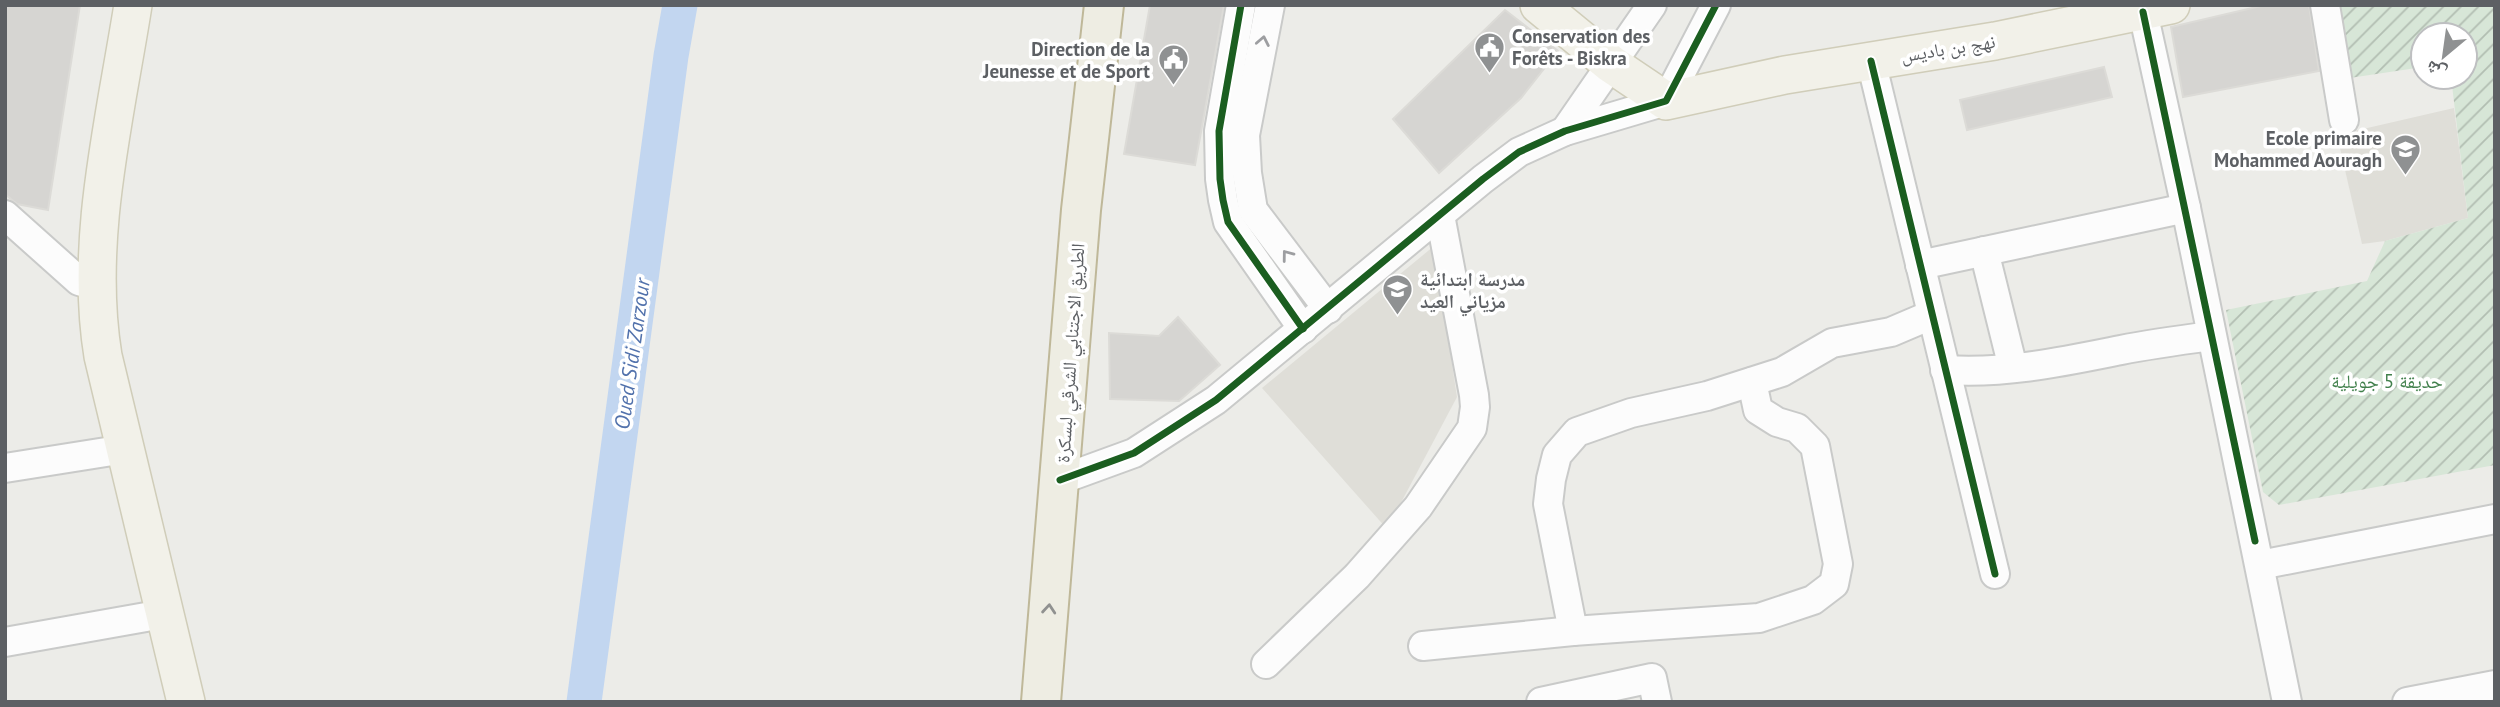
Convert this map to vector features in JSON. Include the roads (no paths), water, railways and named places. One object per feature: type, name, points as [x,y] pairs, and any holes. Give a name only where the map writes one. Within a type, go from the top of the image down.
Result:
[{"type":"highway","name":"الطريق الاجتنابي الشرقي لبسكرة","points":[[1017,702],[1046,343],[1080,5]]},
{"type":"highway","name":"الطريق الاجتنابي الشرقي لبسكرة","points":[[1041,702],[1090,108],[1104,5]]},
{"type":"main road","points":[[111,5],[82,191],[78,243],[102,346],[146,617],[165,702]]},
{"type":"main road","points":[[88,284],[133,5]]},
{"type":"main road","points":[[1539,5],[1611,64],[1666,101]]},
{"type":"main road","name":"نهج بن باديس","points":[[1666,101],[1785,75],[1995,41],[2144,9]]},
{"type":"main road","points":[[117,451],[186,702]]},
{"type":"street","points":[[1241,5],[1232,133],[1247,173],[1253,210],[1328,309]]},
{"type":"street","points":[[1270,5],[1220,179],[1228,222],[1303,329]]},
{"type":"street","points":[[1565,131],[1651,5]]},
{"type":"street","points":[[1060,480],[1134,453],[1216,400],[1519,152],[1565,131],[1666,101],[1716,5]]},
{"type":"street","points":[[2325,5],[2344,120]]},
{"type":"street","points":[[2144,9],[2287,702]]},
{"type":"street","points":[[1871,61],[1995,574]]},
{"type":"street","points":[[1920,265],[2186,208]]},
{"type":"street","points":[[5,215],[88,284]]},
{"type":"street","points":[[1266,664],[1357,576],[1418,507],[1472,428],[1474,395],[1440,215]]},
{"type":"street","points":[[1984,251],[2013,368]]},
{"type":"street","points":[[1573,631],[1548,504],[1557,455],[1577,432],[1631,413],[1707,396],[1782,372],[1832,344],[1891,332],[1931,314]]},
{"type":"street","points":[[1945,370],[1978,372],[2064,363],[2122,350],[2211,336]]},
{"type":"street","points":[[1423,646],[1573,631],[1759,618],[1813,600],[1834,584],[1838,564],[1815,446],[1797,428],[1777,422],[1758,410],[1752,382]]},
{"type":"street","points":[[5,468],[117,451]]},
{"type":"street","points":[[2257,553],[2495,519]]},
{"type":"street","points":[[5,642],[146,617]]},
{"type":"street","points":[[1541,702],[1652,678],[1657,702]]},
{"type":"street","points":[[2407,702],[2480,692]]},
{"type":"waterway","name":"Oued Sidi Zarzour","points":[[584,702],[680,5]]},
{"type":"place","name":"Conservation des Forêts - Biskra","points":[[1489,74]]},
{"type":"place","name":"Direction de la Jeunesse et de Sport","points":[[1173,87]]},
{"type":"place","name":"Ecole primaire Mohammed Aouragh","points":[[2405,176]]},
{"type":"place","name":"مدرسة ابتدائية مزياني العيد","points":[[1397,317]]},
{"type":"park label","name":"حديقة 5 جويلية","points":[[2387,381]]}]
